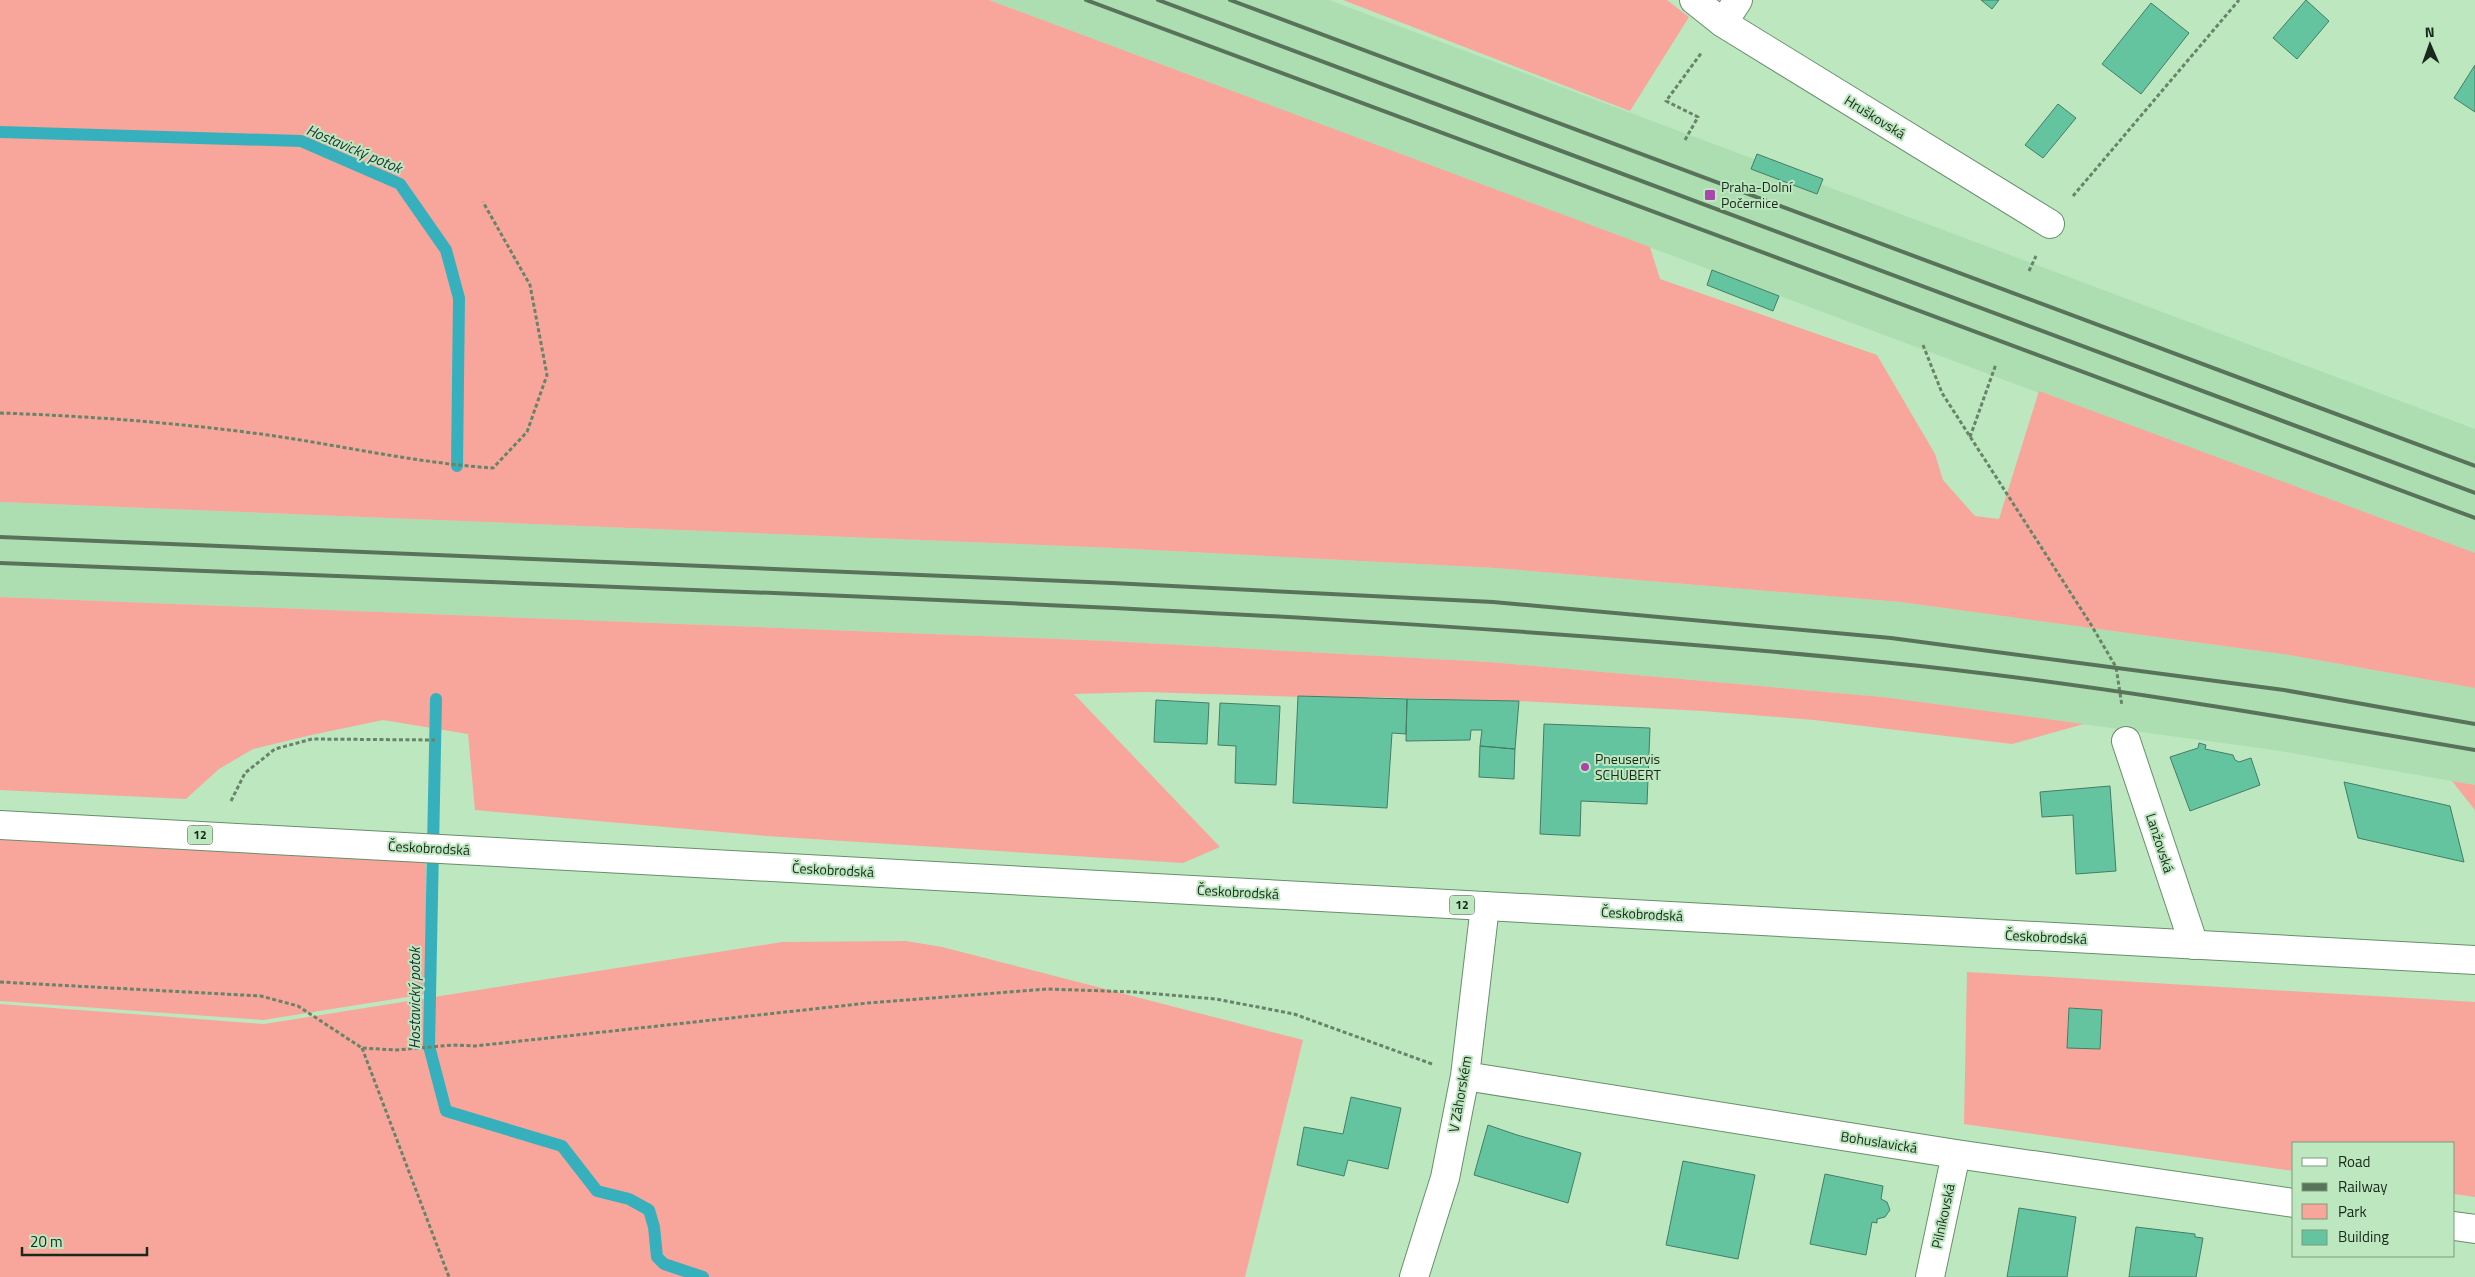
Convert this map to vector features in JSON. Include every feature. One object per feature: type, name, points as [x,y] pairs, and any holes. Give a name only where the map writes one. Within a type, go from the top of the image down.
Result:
[{"type":"main road","name":"Hruškovská","points":[[1694,0],[1723,23],[2050,224]]},
{"type":"main road","points":[[1723,23],[1738,0]]},
{"type":"main road","name":"Lanžovská","points":[[2126,741],[2194,945]]},
{"type":"main road","name":"Českobrodská","points":[[0,826],[449,848],[2475,960]]},
{"type":"main road","name":"V Záhorském","points":[[1414,1277],[1445,1178],[1465,1076],[1485,906]]},
{"type":"main road","name":"Bohuslavická","points":[[1465,1076],[1956,1154],[2292,1203]]},
{"type":"main road","name":"Pilníkovská","points":[[1930,1277],[1956,1154]]},
{"type":"main road","points":[[2455,1226],[2475,1230]]},
{"type":"path","points":[[2050,224],[2239,0]]},
{"type":"path","points":[[1685,140],[1698,117],[1666,100],[1723,23]]},
{"type":"path","points":[[0,414],[82,416],[268,435],[446,465],[493,468],[527,432],[547,375],[530,285],[483,202]]},
{"type":"path","points":[[1923,345],[1942,394],[2090,622],[2116,667],[2126,741]]},
{"type":"path","points":[[1970,437],[1996,364]]},
{"type":"path","points":[[227,837],[230,803],[245,773],[275,749],[312,739],[435,740]]},
{"type":"path","points":[[0,982],[261,996],[298,1006],[362,1048],[396,1050],[452,1045],[475,1046],[868,1003],[1047,989],[1135,992],[1216,999],[1294,1014],[1465,1076]]},
{"type":"path","points":[[362,1048],[449,1277]]},
{"type":"shaded area","points":[[989,0],[1329,0],[2475,429],[2475,556]]},
{"type":"shaded area","points":[[0,502],[1114,548],[1495,568],[1900,602],[2289,655],[2475,688],[2475,785],[2274,750],[1883,697],[1491,662],[1108,641],[0,597]]},
{"type":"green space","points":[[0,0],[989,0],[1650,247],[1660,279],[1877,355],[1935,454],[1943,480],[1975,516],[1999,519],[2039,391],[2475,553],[2475,688],[2289,655],[1900,602],[1495,568],[1114,548],[0,502]]},
{"type":"green space","points":[[1343,0],[1667,0],[1689,17],[1630,111]]},
{"type":"green space","points":[[0,597],[1108,641],[1490,662],[1883,697],[2084,724],[2012,744],[1814,720],[1703,711],[1519,701],[1368,697],[1368,699],[1145,692],[1074,694],[1220,847],[1183,863],[766,836],[475,810],[468,734],[383,720],[253,749],[219,769],[186,799],[0,790]]},
{"type":"green space","points":[[2452,781],[2475,785],[2475,810]]},
{"type":"green space","points":[[0,832],[426,854],[426,994],[263,1020],[0,1001]]},
{"type":"green space","points":[[906,941],[942,947],[1303,1040],[1245,1277],[0,1277],[0,1004],[264,1024],[782,942]]},
{"type":"green space","points":[[1967,972],[2475,1002],[2475,1197],[2455,1194],[2455,1142],[2292,1142],[2292,1171],[1964,1124]],"holes":[[[2069,1008],[2102,1010],[2067,1048]]]},
{"type":"building","points":[[1981,0],[1999,0],[1992,9]]},
{"type":"building","points":[[2306,0],[2329,21],[2297,59],[2273,38]]},
{"type":"building","points":[[2151,3],[2189,33],[2141,94],[2102,64]]},
{"type":"building","points":[[2475,65],[2475,112],[2454,98]]},
{"type":"building","points":[[2058,104],[2076,118],[2043,158],[2025,145]]},
{"type":"building","points":[[1757,154],[1823,179],[1817,194],[1751,169]]},
{"type":"building","points":[[1712,270],[1779,296],[1773,311],[1707,285]]},
{"type":"building","points":[[1298,696],[1407,699],[1406,734],[1392,733],[1387,808],[1293,803]]},
{"type":"building","points":[[1407,699],[1519,701],[1515,749],[1480,746],[1482,730],[1471,730],[1470,740],[1406,741]]},
{"type":"building","points":[[1156,700],[1209,703],[1207,744],[1154,742]]},
{"type":"building","points":[[1220,703],[1280,706],[1276,785],[1235,783],[1236,746],[1218,745]]},
{"type":"building","points":[[1544,724],[1650,728],[1647,804],[1581,801],[1580,836],[1540,834]]},
{"type":"building","points":[[2199,743],[2206,745],[2205,749],[2233,755],[2235,760],[2239,762],[2251,758],[2260,785],[2190,811],[2170,757],[2198,748]]},
{"type":"building","points":[[1480,746],[1515,749],[1514,779],[1479,777]]},
{"type":"building","points":[[2344,782],[2450,806],[2464,862],[2358,838]]},
{"type":"building","points":[[2110,786],[2116,871],[2076,874],[2073,815],[2042,817],[2040,792]]},
{"type":"building","points":[[2069,1008],[2102,1010],[2100,1049],[2067,1048]]},
{"type":"building","points":[[1351,1097],[1401,1108],[1388,1169],[1348,1160],[1344,1176],[1297,1165],[1304,1127],[1343,1134]]},
{"type":"building","points":[[1488,1125],[1581,1153],[1568,1203],[1474,1175]]},
{"type":"building","points":[[1683,1161],[1755,1175],[1738,1259],[1666,1245]]},
{"type":"building","points":[[1825,1174],[1883,1186],[1881,1199],[1887,1202],[1890,1210],[1885,1217],[1877,1219],[1877,1223],[1872,1222],[1866,1255],[1810,1244]]},
{"type":"building","points":[[2019,1208],[2076,1217],[2067,1277],[2007,1277]]},
{"type":"building","points":[[2136,1227],[2195,1234],[2195,1237],[2203,1238],[2196,1277],[2129,1277]]},
{"type":"waterway","name":"Hostavický potok","points":[[0,132],[301,141],[400,184],[446,250],[459,298],[457,466]]},
{"type":"waterway","name":"Hostavický potok","points":[[436,699],[429,1046],[446,1111],[562,1146],[597,1191],[629,1199],[649,1210],[654,1227],[657,1257],[664,1264],[703,1277]]},
{"type":"railway","points":[[1086,0],[2475,518]]},
{"type":"railway","points":[[1158,0],[2475,493]]},
{"type":"railway","points":[[1230,0],[2475,466]]},
{"type":"railway","points":[[0,537],[1112,583],[1493,602],[1891,638],[2284,690],[2475,724]]},
{"type":"railway","points":[[0,563],[1069,606],[1341,620],[1612,638],[1882,662],[2031,679],[2253,712],[2475,750]]},
{"type":"place","name":"Praha-Dolní Počernice","points":[[1710,195]]},
{"type":"place","name":"Pneuservis SCHUBERT","points":[[1585,767]]}]
